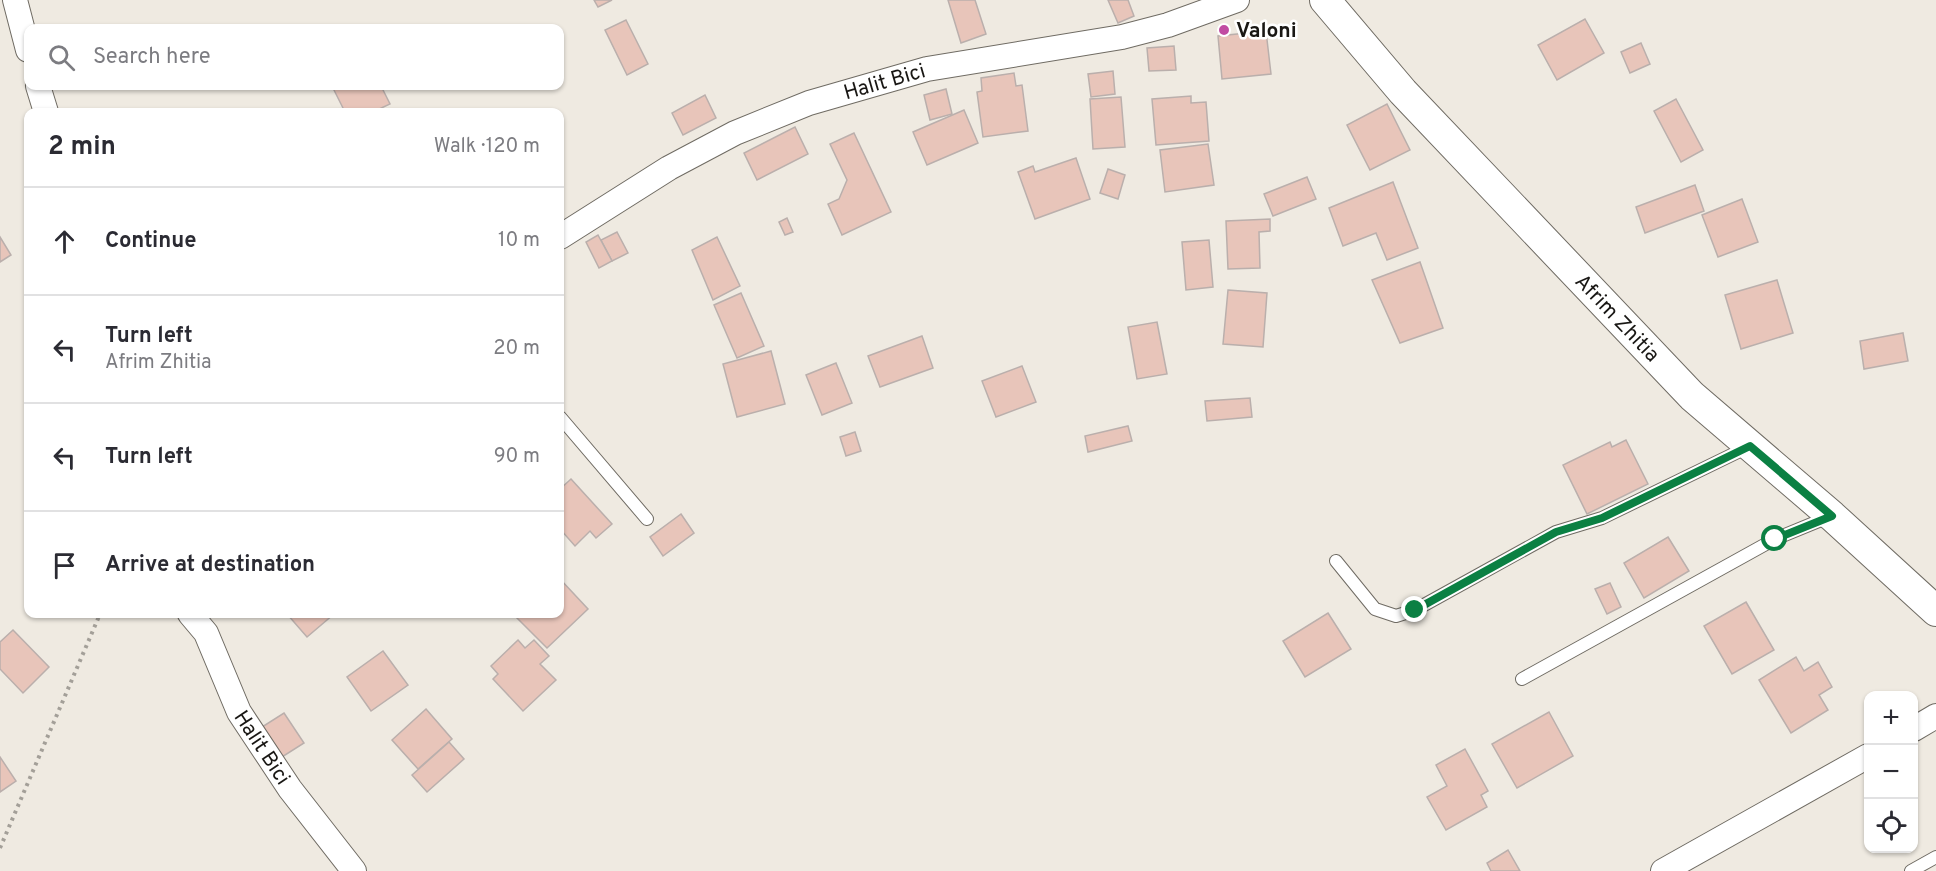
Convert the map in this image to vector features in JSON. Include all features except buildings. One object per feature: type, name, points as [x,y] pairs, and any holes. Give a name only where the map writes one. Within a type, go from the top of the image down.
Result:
[{"type":"street","points":[[15,0],[24,35]]},
{"type":"street","name":"Halit Bici","points":[[564,234],[669,168],[735,133],[809,103],[927,69],[1122,37],[1168,25],[1237,0]]},
{"type":"street","name":"Afrim Zhitia","points":[[1325,0],[1403,92],[1692,396],[1832,516],[1936,611]]},
{"type":"street","points":[[39,90],[45,108]]},
{"type":"street","name":"Halit Bici","points":[[193,618],[206,633],[239,712],[290,789],[354,871]]},
{"type":"street","points":[[1918,727],[1936,716]]},
{"type":"street","points":[[1663,871],[1864,759]]},
{"type":"lane","points":[[564,422],[647,519]]},
{"type":"lane","points":[[1336,561],[1375,609],[1396,616],[1415,610],[1556,532],[1602,518],[1750,446]]},
{"type":"lane","points":[[1522,679],[1775,539],[1832,516]]},
{"type":"lane","points":[[1911,871],[1936,858]]},
{"type":"path","points":[[0,848],[98,618]]},
{"type":"place","name":"Valoni","points":[[1224,30]]},
{"type":"route","points":[[1415,610],[1556,532],[1602,518],[1750,446],[1832,516],[1775,539]]}]
